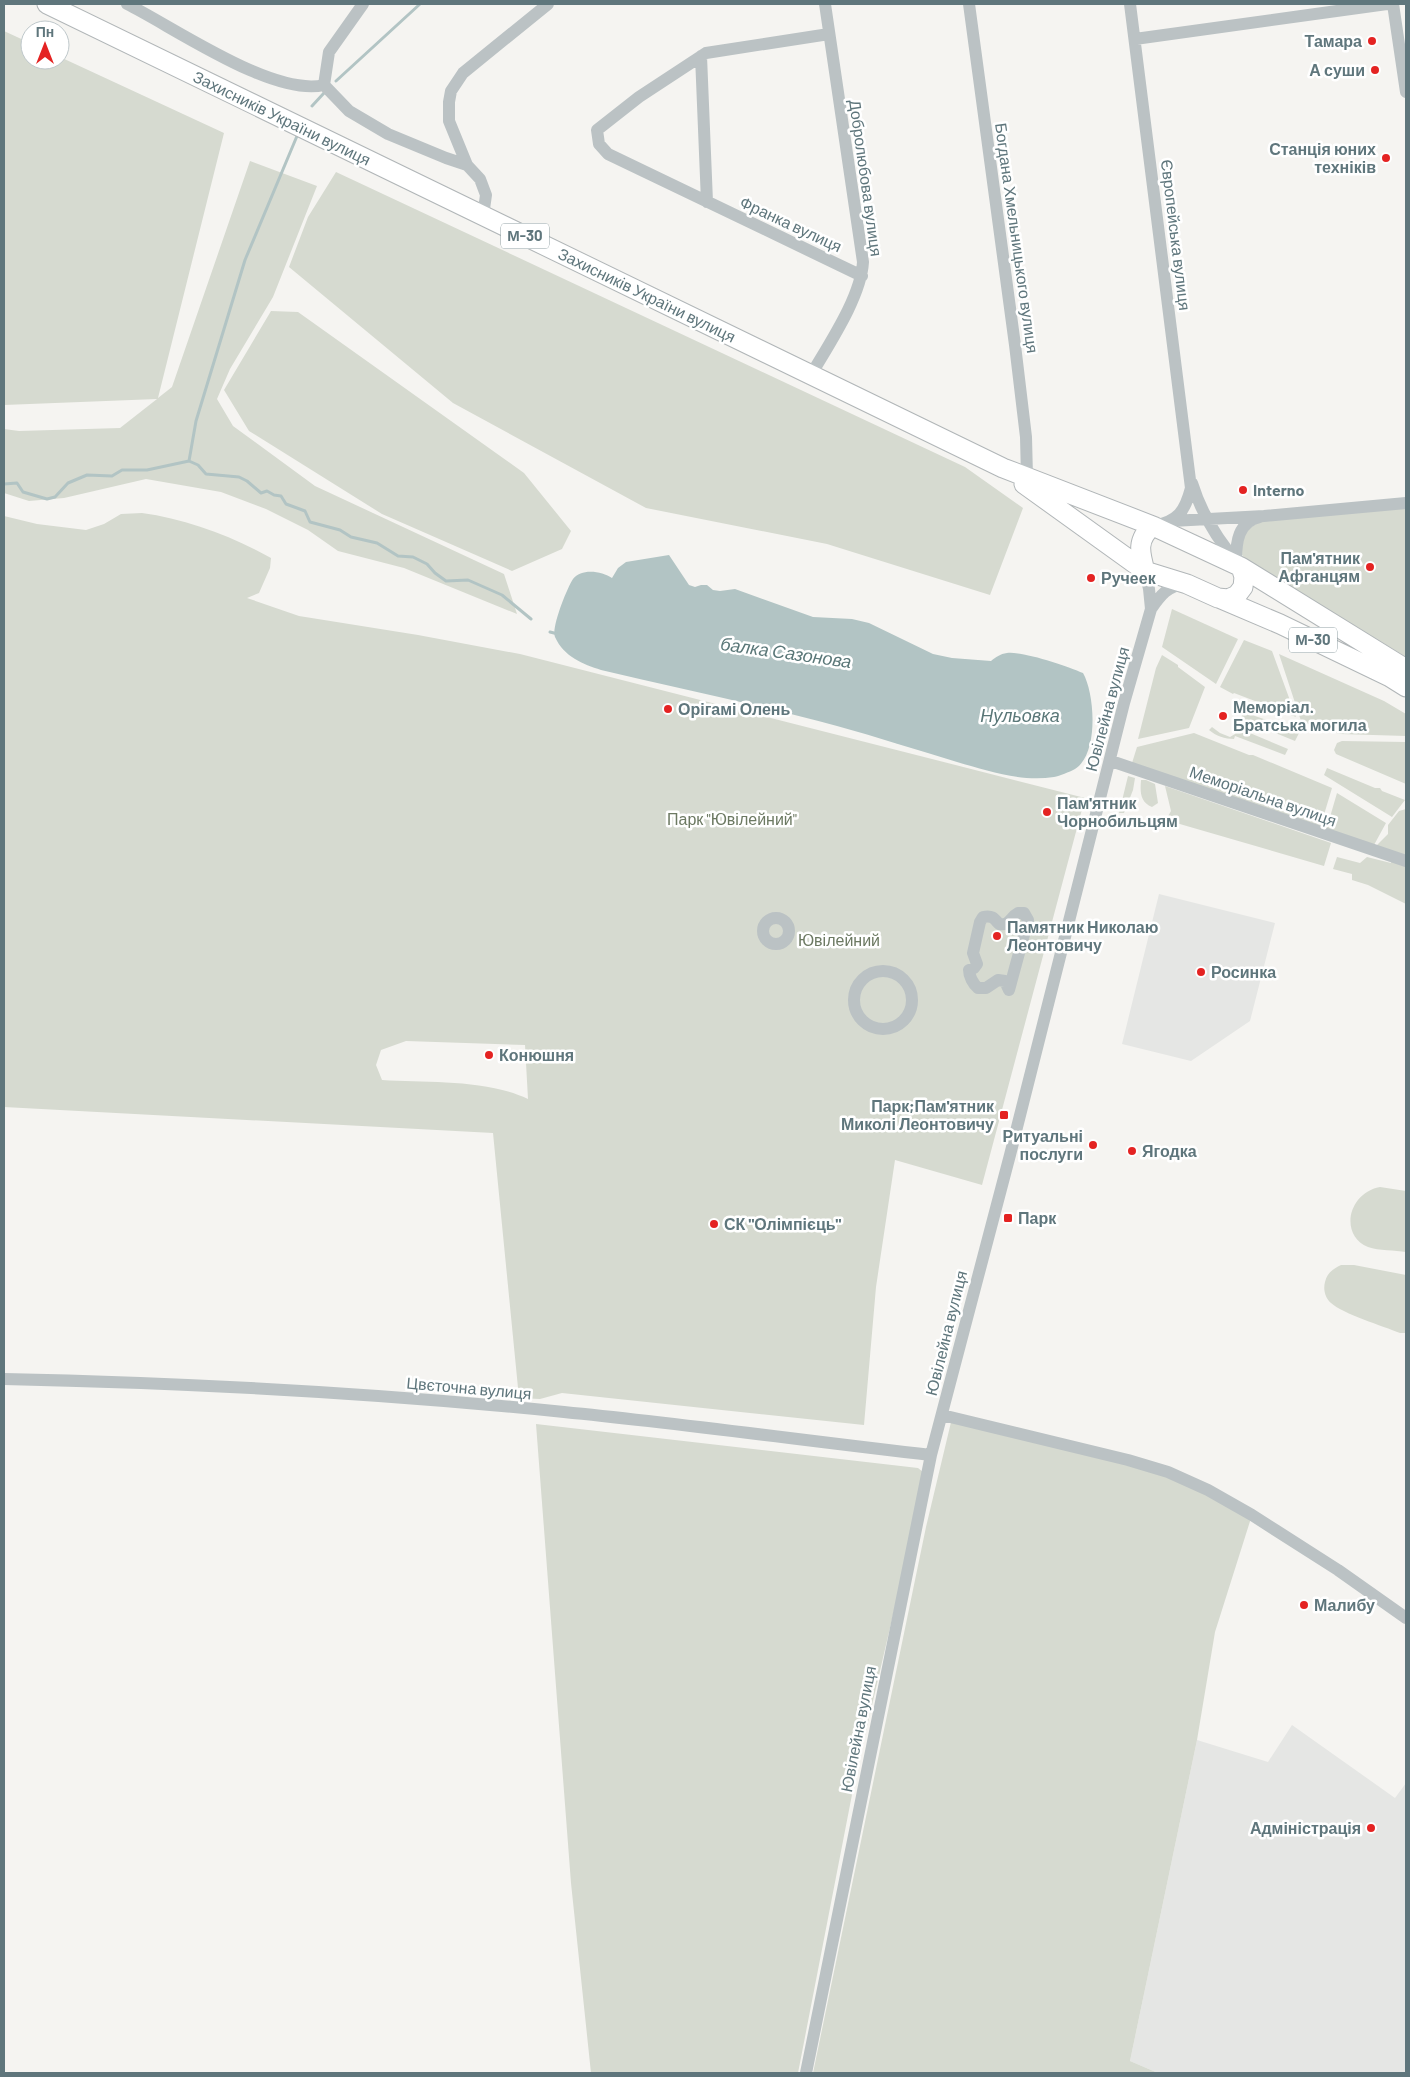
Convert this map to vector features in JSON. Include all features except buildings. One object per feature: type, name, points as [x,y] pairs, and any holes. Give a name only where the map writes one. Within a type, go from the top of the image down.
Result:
[{"type":"highway","name":"Захисників України вулиця","points":[[47,4],[1003,468],[1153,526]]},
{"type":"highway","name":"Захисників України вулиця","points":[[1003,468],[1144,571]]},
{"type":"highway","points":[[1144,571],[1139,551],[1140,544],[1147,531],[1153,526]]},
{"type":"highway","name":"М-30","points":[[1153,526],[1239,564],[1406,669]]},
{"type":"highway","points":[[1218,598],[1228,599],[1237,595],[1243,587],[1244,577],[1239,564]]},
{"type":"highway","name":"М-30","points":[[1144,571],[1187,584],[1288,628],[1390,677],[1406,687]]},
{"type":"street","points":[[127,4],[243,67],[276,80],[311,88],[324,85]]},
{"type":"street","points":[[324,85],[329,52],[363,4]]},
{"type":"street","points":[[483,216],[486,195],[480,179],[467,165],[449,121],[448,102],[451,91],[463,73],[548,4]]},
{"type":"street","name":"Добролюбова вулиця","points":[[811,375],[856,292],[862,276],[863,262],[825,4]]},
{"type":"street","name":"Богдана Хмельницького вулиця","points":[[969,4],[1018,364],[1026,437],[1027,478]]},
{"type":"street","name":"Європейська вулиця","points":[[1130,4],[1191,488],[1186,505],[1172,521]]},
{"type":"street","points":[[1135,39],[1387,4]]},
{"type":"street","points":[[1392,4],[1406,92]]},
{"type":"street","name":"Франка вулиця","points":[[829,34],[747,45],[706,53],[639,97],[597,130],[599,144],[608,154],[862,276]]},
{"type":"street","points":[[702,56],[706,202]]},
{"type":"street","points":[[324,85],[349,112],[388,134],[467,165]]},
{"type":"street","name":"Європейська вулиця","points":[[1188,471],[1217,536],[1239,564]]},
{"type":"street","points":[[1153,526],[1172,521],[1264,516],[1406,503]]},
{"type":"street","points":[[1239,564],[1238,536],[1242,529],[1256,518],[1264,516]]},
{"type":"street","name":"Ювілейна вулиця","points":[[806,2073],[873,1732],[931,1455],[1111,761],[1124,703],[1151,609],[1149,588],[1144,571]]},
{"type":"street","name":"Ювілейна вулиця","points":[[1151,609],[1167,590],[1176,585],[1187,584]]},
{"type":"street","name":"Меморіальна вулиця","points":[[1111,761],[1406,862]]},
{"type":"street","points":[[1024,913],[1028,920],[1010,990],[1002,980],[995,981],[984,989],[974,985],[970,970],[977,964],[974,953],[982,918],[990,916],[999,924],[1004,924],[1016,914],[1024,913]]},
{"type":"street","points":[[885,971],[897,974],[907,983],[912,995],[911,1008],[905,1019],[894,1027],[882,1029],[869,1026],[859,1017],[854,1005],[855,992],[861,980],[872,973],[885,971]]},
{"type":"street","name":"Цвєточна вулиця","points":[[4,1379],[89,1381],[310,1392],[564,1412],[931,1455]]},
{"type":"street","points":[[942,1414],[1128,1460],[1168,1472],[1208,1490],[1252,1515],[1338,1570],[1406,1618]]},
{"type":"shaded area","name":"Росинка","points":[[1159,894],[1275,923],[1250,1021],[1191,1061],[1122,1044]]},
{"type":"shaded area","points":[[1292,1725],[1395,1798],[1406,1783],[1406,2073],[1158,2073],[1130,2061],[1197,1740],[1268,1762]]},
{"type":"green space","points":[[4,31],[20,38],[20,70],[70,70],[70,62],[224,133],[158,398],[172,387],[250,161],[317,186],[273,297],[230,369],[217,399],[233,426],[315,486],[504,574],[517,614],[404,568],[338,551],[308,530],[266,509],[221,492],[146,479],[64,498],[29,501],[4,493],[4,429],[19,431],[120,428],[157,399],[4,405]]},
{"type":"green space","points":[[336,172],[965,467],[1023,508],[990,595],[827,544],[646,508],[453,403],[289,267],[308,217]]},
{"type":"green space","points":[[271,311],[298,312],[524,473],[571,531],[562,549],[512,571],[382,514],[249,431],[224,390]]},
{"type":"green space","points":[[1406,503],[1406,657],[1245,559],[1238,549],[1248,529],[1269,516]]},
{"type":"green space","points":[[142,513],[175,519],[225,536],[271,558],[270,568],[259,593],[247,598],[299,616],[520,654],[1085,798],[982,1185],[895,1160],[876,1287],[864,1425],[562,1393],[540,1399],[519,1398],[493,1133],[4,1107],[4,516],[37,524],[86,530],[104,524],[121,514]],"holes":[[[406,1041],[525,1045],[528,1099],[494,1088],[475,1085],[382,1080],[376,1065],[381,1050]]]},
{"type":"green space","points":[[1172,609],[1238,639],[1216,684],[1162,647]]},
{"type":"green space","points":[[1244,640],[1272,651],[1296,717],[1281,711],[1280,713],[1273,708],[1233,694],[1220,687]]},
{"type":"green space","points":[[1279,654],[1384,701],[1406,714],[1406,736],[1340,734],[1325,731],[1301,721]]},
{"type":"green space","points":[[1162,655],[1178,665],[1178,667],[1205,687],[1189,728],[1138,739],[1156,668]]},
{"type":"green space","points":[[1243,712],[1300,731],[1295,741],[1241,719]]},
{"type":"green space","points":[[1212,727],[1230,737],[1235,734],[1238,728],[1288,749],[1285,755],[1235,736],[1234,739],[1224,738],[1209,730]]},
{"type":"green space","points":[[1194,733],[1332,788],[1320,828],[1132,763],[1137,747]]},
{"type":"green space","points":[[1342,741],[1406,742],[1406,784],[1336,754],[1334,750],[1337,743]]},
{"type":"green space","points":[[1327,768],[1375,788],[1380,788],[1382,791],[1405,800],[1392,817],[1324,775]]},
{"type":"green space","points":[[1128,776],[1135,778],[1133,790],[1124,813],[1119,813]]},
{"type":"green space","points":[[1141,780],[1155,784],[1158,803],[1152,807],[1143,799]]},
{"type":"green space","points":[[1165,786],[1331,843],[1324,866],[1166,820],[1171,811]]},
{"type":"green space","points":[[1337,793],[1386,823],[1374,845],[1322,830],[1324,821],[1330,817]]},
{"type":"green space","points":[[1406,809],[1406,904],[1368,885],[1352,880],[1352,874],[1333,869],[1337,857],[1360,863],[1367,857],[1391,863],[1391,853],[1376,846],[1388,834],[1388,825],[1399,811]]},
{"type":"green space","points":[[1380,1187],[1406,1191],[1406,1252],[1368,1247],[1359,1241],[1353,1233],[1351,1215],[1354,1205],[1369,1191]]},
{"type":"green space","points":[[1341,1265],[1354,1265],[1406,1275],[1406,1333],[1400,1333],[1354,1315],[1329,1301],[1324,1290],[1327,1276]]},
{"type":"green space","points":[[952,1418],[1128,1460],[1252,1515],[1215,1632],[1197,1740],[1130,2061],[1158,2073],[813,2073],[926,1527]]},
{"type":"green space","points":[[536,1424],[918,1468],[923,1472],[899,1589],[856,1774],[798,2073],[591,2073],[571,1883]]},
{"type":"water","name":"Нульовка","points":[[669,555],[689,585],[695,587],[707,585],[713,590],[720,591],[735,589],[813,617],[852,619],[869,623],[933,654],[952,658],[991,661],[1002,654],[1023,654],[1083,673],[1092,709],[1091,738],[1088,751],[1083,761],[1075,769],[1059,776],[1029,778],[1005,775],[808,718],[601,670],[575,659],[563,650],[554,632],[560,608],[573,579],[586,572],[603,574],[612,578],[618,568],[626,562]]},
{"type":"waterway","points":[[336,81],[420,4]]},
{"type":"waterway","points":[[312,106],[324,93]]},
{"type":"waterway","points":[[189,461],[196,421],[245,260],[297,136]]},
{"type":"waterway","name":"балка Сазонова","points":[[4,484],[17,483],[23,492],[47,499],[55,497],[68,483],[87,475],[112,476],[122,470],[147,470],[189,461],[198,465],[206,474],[239,477],[261,493],[267,491],[281,496],[286,504],[305,511],[310,522],[340,530],[351,537],[377,543],[398,556],[413,557],[427,564],[446,581],[468,580],[502,595],[531,619]]},
{"type":"waterway","name":"балка Сазонова","points":[[550,632],[558,634]]},
{"type":"place","name":"Тамара","points":[[1372,41]]},
{"type":"place","name":"А суши","points":[[1375,70]]},
{"type":"place","name":"Станція юних техніків","points":[[1386,158]]},
{"type":"place","name":"Interno","points":[[1243,490]]},
{"type":"place","name":"Пам'ятник Афганцям","points":[[1370,567]]},
{"type":"place","name":"Ручеек","points":[[1091,578]]},
{"type":"place","name":"Орігамі Олень","points":[[668,709]]},
{"type":"place","name":"Меморіал. Братська могила","points":[[1223,716]]},
{"type":"place","name":"Пам'ятник Чорнобильцям","points":[[1047,812]]},
{"type":"place","name":"Памятник Николаю Леонтовичу","points":[[997,936]]},
{"type":"place","name":"Росинка","points":[[1201,972]]},
{"type":"place","name":"Конюшня","points":[[489,1055]]},
{"type":"place","name":"Парк;Пам'ятник Миколі Леонтовичу","points":[[1004,1115]]},
{"type":"place","name":"Ритуальні послуги","points":[[1093,1145]]},
{"type":"place","name":"Ягодка","points":[[1132,1151]]},
{"type":"place","name":"Парк","points":[[1008,1218]]},
{"type":"place","name":"СК \"Олімпієць\"","points":[[714,1224]]},
{"type":"place","name":"Малибу","points":[[1304,1605]]},
{"type":"place","name":"Адміністрація","points":[[1371,1828]]},
{"type":"park label","name":"Парк \"Ювілейний\"","points":[[732,819]]},
{"type":"park label","name":"Ювілейний","points":[[839,940]]}]
